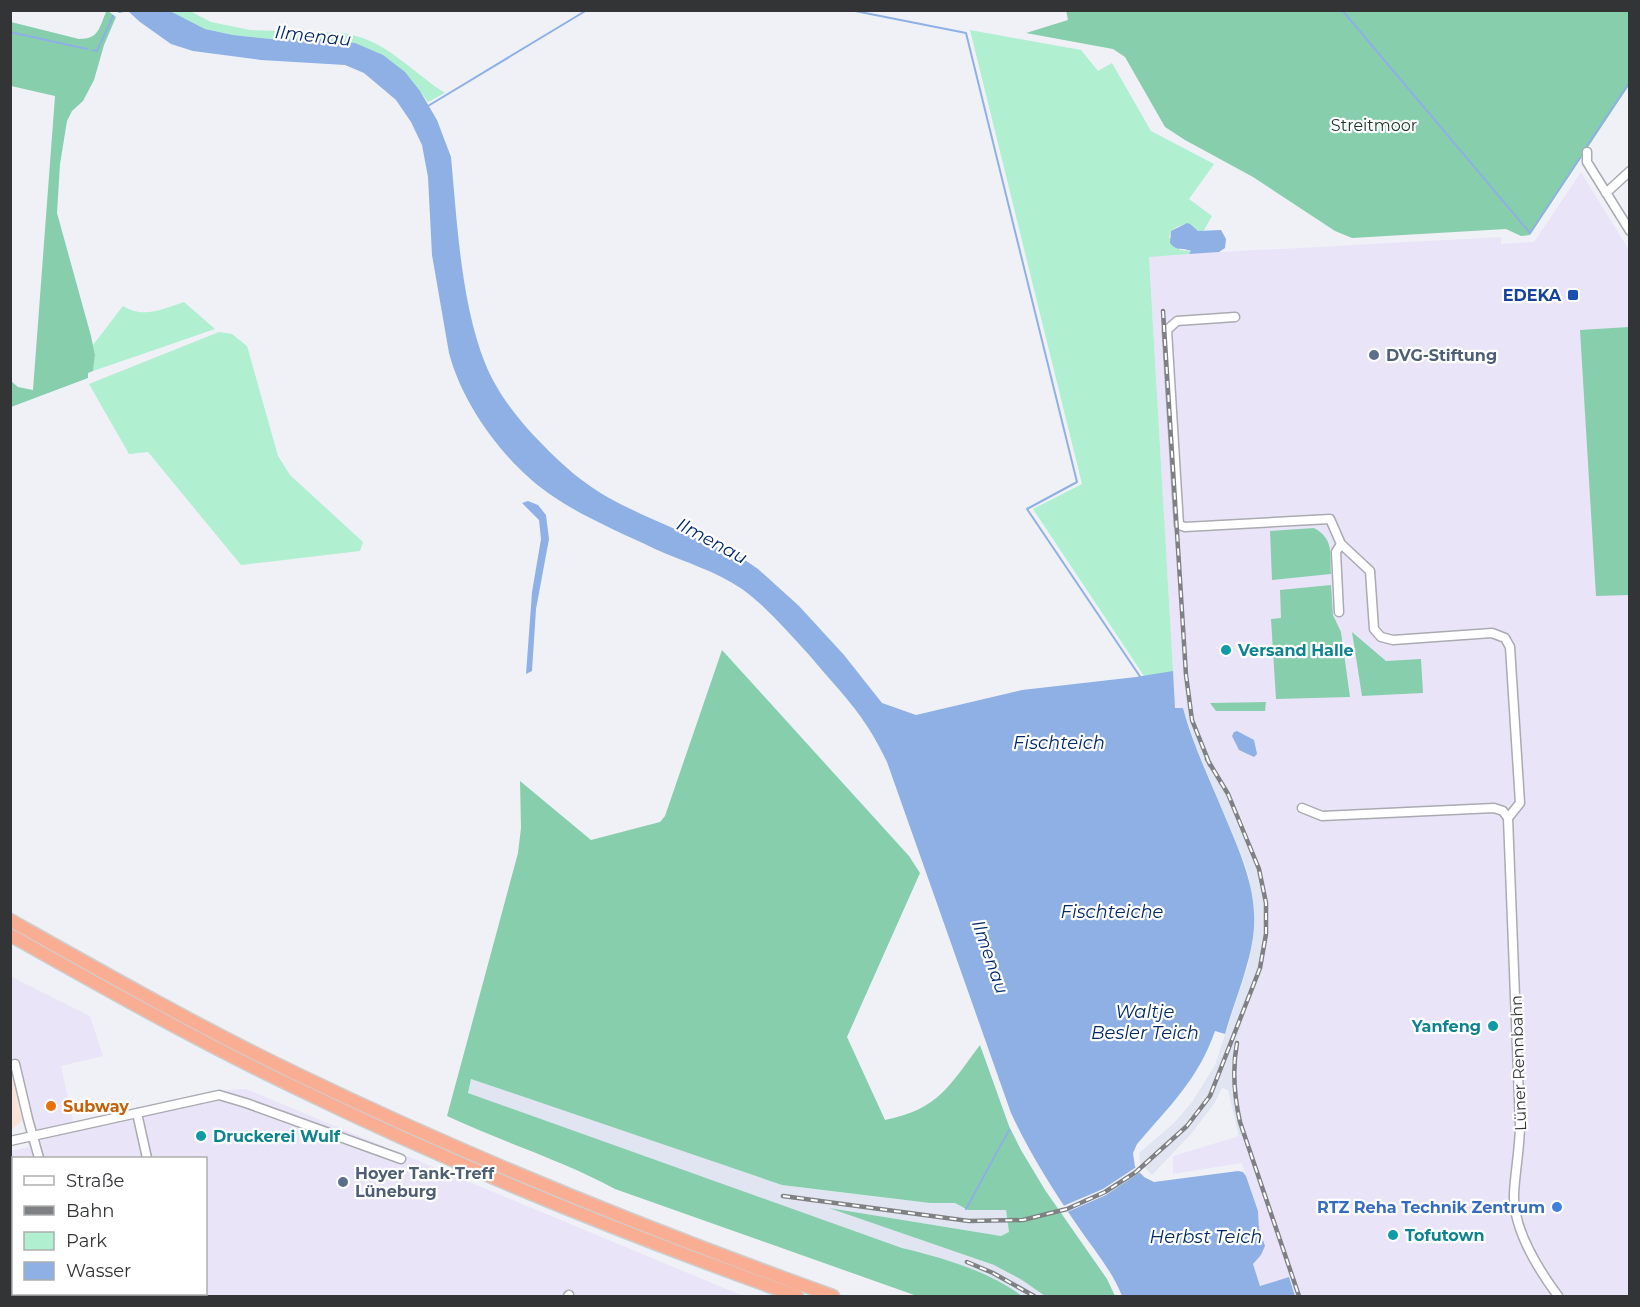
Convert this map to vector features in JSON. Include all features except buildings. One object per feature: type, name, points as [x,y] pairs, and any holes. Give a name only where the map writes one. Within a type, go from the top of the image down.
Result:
[{"type":"highway","points":[[10,921],[200,1025],[300,1076],[409,1126],[614,1214],[833,1296]]},
{"type":"highway","points":[[10,935],[204,1042],[404,1139],[505,1184],[609,1226],[797,1296]]},
{"type":"highway","points":[[10,942],[62,964]]},
{"type":"street","points":[[1587,152],[1587,162],[1629,231]]},
{"type":"street","points":[[1606,193],[1629,171]]},
{"type":"street","points":[[1234,317],[1177,321],[1167,330],[1179,525],[1185,527],[1330,519],[1341,544],[1336,552],[1339,612]]},
{"type":"street","name":"Lüner Rennbahn","points":[[1341,544],[1370,572],[1374,630],[1381,637],[1394,640],[1492,633],[1505,638],[1508,642],[1520,803],[1508,818],[1520,1124],[1514,1196],[1524,1238],[1544,1277],[1558,1296]]},
{"type":"street","points":[[1302,808],[1322,816],[1494,808],[1503,811],[1508,818]]},
{"type":"street","points":[[15,1064],[39,1157]]},
{"type":"street","points":[[10,1141],[219,1095],[401,1159]]},
{"type":"street","points":[[137,1113],[147,1157]]},
{"type":"shaded area","points":[[1581,172],[1629,250],[1629,1296],[1295,1296],[1289,1277],[1260,1286],[1252,1264],[1261,1255],[1264,1241],[1259,1228],[1258,1211],[1242,1163],[1173,1174],[1173,1156],[1246,1134],[1237,1103],[1235,1066],[1239,1038],[1247,1009],[1262,974],[1268,932],[1264,880],[1231,792],[1217,772],[1191,708],[1175,709],[1149,256],[1501,237],[1501,244],[1534,242]]},
{"type":"shaded area","points":[[1161,310],[1164,310],[1191,708],[1217,772],[1231,792],[1257,858],[1268,902],[1268,932],[1262,974],[1247,1009],[1239,1038],[1235,1066],[1237,1103],[1246,1134],[1239,1137],[1228,1090],[1222,1088],[1214,1104],[1192,1133],[1152,1175],[1140,1163],[1139,1153],[1173,1124],[1192,1102],[1215,1065],[1248,965],[1254,922],[1249,878],[1245,864],[1196,747],[1183,708],[1186,708]]},
{"type":"shaded area","points":[[10,976],[90,1016],[103,1056],[61,1066],[73,1122],[210,1091],[246,1089],[743,1296],[67,1296],[207,1295],[207,1157],[12,1157],[11,1244],[11,1151],[29,1147],[11,1066]]},
{"type":"shaded area","points":[[10,1066],[22,1121],[11,1130],[10,1130]]},
{"type":"shaded area","points":[[471,1079],[782,1185],[930,1203],[955,1203],[968,1210],[1006,1210],[1009,1232],[1001,1236],[834,1209],[994,1265],[1045,1296],[1022,1296],[1002,1283],[975,1271],[723,1185],[468,1093]]},
{"type":"green space","name":"Streitmoor","points":[[1066,10],[1629,11],[1629,85],[1530,235],[1521,236],[1506,229],[1352,238],[1335,231],[1253,177],[1165,127],[1125,57],[1113,49],[1026,33],[1068,20]]},
{"type":"green space","points":[[108,11],[116,17],[104,45],[94,80],[83,101],[72,111],[67,121],[60,164],[57,213],[91,336],[95,355],[93,371],[88,373],[88,378],[11,407],[11,381],[18,387],[33,390],[55,96],[11,86],[11,22],[79,39],[94,35]]},
{"type":"green space","points":[[170,11],[190,11],[211,22],[250,30],[344,33],[359,37],[386,49],[445,93],[428,102],[420,91],[271,39],[205,29]]},
{"type":"green space","points":[[970,30],[1081,50],[1098,71],[1112,63],[1151,131],[1214,164],[1189,199],[1212,216],[1203,232],[1191,226],[1178,226],[1171,231],[1169,237],[1180,250],[1191,251],[1189,254],[1149,257],[1173,671],[1137,1143],[1133,1159],[1140,1174],[1252,1264],[1259,1287],[1295,1296],[1193,1296],[916,716],[1144,676],[1033,509],[1082,484]]},
{"type":"green space","points":[[184,302],[215,329],[93,371],[95,355],[93,345],[123,306],[138,312],[154,312]]},
{"type":"green space","points":[[1629,327],[1629,595],[1596,596],[1580,330]]},
{"type":"green space","points":[[219,332],[232,334],[247,346],[278,456],[290,475],[363,542],[360,551],[241,565],[148,452],[129,454],[89,384]]},
{"type":"green space","points":[[1314,528],[1325,537],[1330,547],[1331,574],[1272,580],[1270,531]]},
{"type":"green space","points":[[1331,585],[1333,615],[1341,632],[1350,697],[1276,699],[1271,619],[1281,618],[1280,590]]},
{"type":"green space","points":[[1352,632],[1386,661],[1421,659],[1423,693],[1362,696]]},
{"type":"green space","points":[[722,650],[909,856],[920,873],[847,1037],[885,1120],[903,1115],[931,1102],[951,1084],[980,1045],[1009,1126],[1021,1150],[1045,1190],[1107,1279],[1115,1296],[1045,1296],[994,1265],[829,1208],[1001,1236],[1009,1232],[1006,1210],[968,1210],[955,1203],[930,1203],[782,1185],[471,1079],[468,1093],[902,1248],[965,1266],[995,1279],[1022,1296],[917,1296],[615,1189],[574,1169],[447,1116],[518,853],[521,828],[520,781],[591,840],[660,822],[665,816]]},
{"type":"green space","points":[[1266,702],[1265,711],[1216,711],[1210,703]]},
{"type":"water","name":"Fischteiche","points":[[128,11],[170,11],[205,29],[233,35],[355,43],[383,55],[405,72],[420,91],[437,120],[451,157],[461,262],[470,314],[485,363],[509,406],[557,459],[600,493],[742,558],[758,569],[799,606],[844,655],[882,703],[916,715],[1022,690],[1173,671],[1175,708],[1183,708],[1197,750],[1248,876],[1254,906],[1253,937],[1248,962],[1225,1034],[1215,1031],[1192,1078],[1137,1144],[1133,1153],[1135,1167],[1144,1177],[1154,1182],[1243,1172],[1258,1211],[1259,1228],[1265,1246],[1253,1264],[1260,1286],[1289,1277],[1295,1296],[1122,1296],[1108,1268],[1068,1212],[1042,1170],[1011,1113],[887,762],[861,717],[794,638],[751,596],[722,577],[604,525],[554,497],[520,469],[504,452],[476,414],[465,394],[449,353],[432,255],[428,177],[422,145],[411,122],[396,100],[364,73],[345,65],[261,60],[193,51],[171,44]]},
{"type":"water","points":[[1187,223],[1198,231],[1221,230],[1226,239],[1225,248],[1219,252],[1189,254],[1191,251],[1175,247],[1170,243],[1171,231]]},
{"type":"water","points":[[528,501],[538,505],[546,515],[549,539],[536,609],[532,671],[526,674],[532,592],[541,539],[539,520],[522,503]]},
{"type":"water","points":[[1237,731],[1254,740],[1257,754],[1254,757],[1239,750],[1232,736]]},
{"type":"pier","points":[[1138,1166],[1142,1171],[1106,1195],[1065,1213],[1061,1207],[1103,1189]]},
{"type":"waterway","points":[[428,106],[587,10]]},
{"type":"waterway","points":[[850,10],[966,33],[1077,482],[1027,509],[1141,678]]},
{"type":"waterway","points":[[1342,10],[1530,233],[1580,158]]},
{"type":"waterway","points":[[93,50],[97,51],[113,16]]},
{"type":"waterway","points":[[10,32],[87,49]]},
{"type":"waterway","points":[[1587,146],[1630,82]]},
{"type":"waterway","points":[[966,1209],[1009,1130]]},
{"type":"railway","points":[[1163,311],[1186,675],[1192,720],[1210,765]]},
{"type":"railway","points":[[783,1196],[969,1221],[1023,1220],[1067,1209],[1105,1192],[1136,1172],[1187,1126],[1210,1096],[1260,968],[1266,934],[1266,903],[1259,869],[1228,794],[1207,759]]},
{"type":"railway","points":[[1237,1043],[1234,1082],[1240,1122],[1299,1296]]},
{"type":"railway","points":[[967,1262],[993,1273],[1034,1296]]},
{"type":"place","name":"EDEKA","points":[[1573,295]]},
{"type":"place","name":"DVG-Stiftung","points":[[1374,355]]},
{"type":"place","name":"Versand Halle","points":[[1226,650]]},
{"type":"place","name":"Yanfeng","points":[[1493,1026]]},
{"type":"place","name":"Subway","points":[[51,1106]]},
{"type":"place","name":"Druckerei Wulf","points":[[201,1136]]},
{"type":"place","name":"Hoyer Tank-Treff Lüneburg","points":[[343,1182]]},
{"type":"place","name":"RTZ Reha Technik Zentrum","points":[[1557,1207]]},
{"type":"place","name":"Tofutown","points":[[1393,1235]]},
{"type":"water label","name":"Ilmenau","points":[[313,36]]},
{"type":"water label","name":"Ilmenau","points":[[712,541]]},
{"type":"water label","name":"Fischteich","points":[[1059,743]]},
{"type":"water label","name":"Ilmenau","points":[[990,957]]},
{"type":"water label","name":"Waltje Besler Teich","points":[[1145,1022]]},
{"type":"water label","name":"Herbst Teich","points":[[1206,1237]]}]
